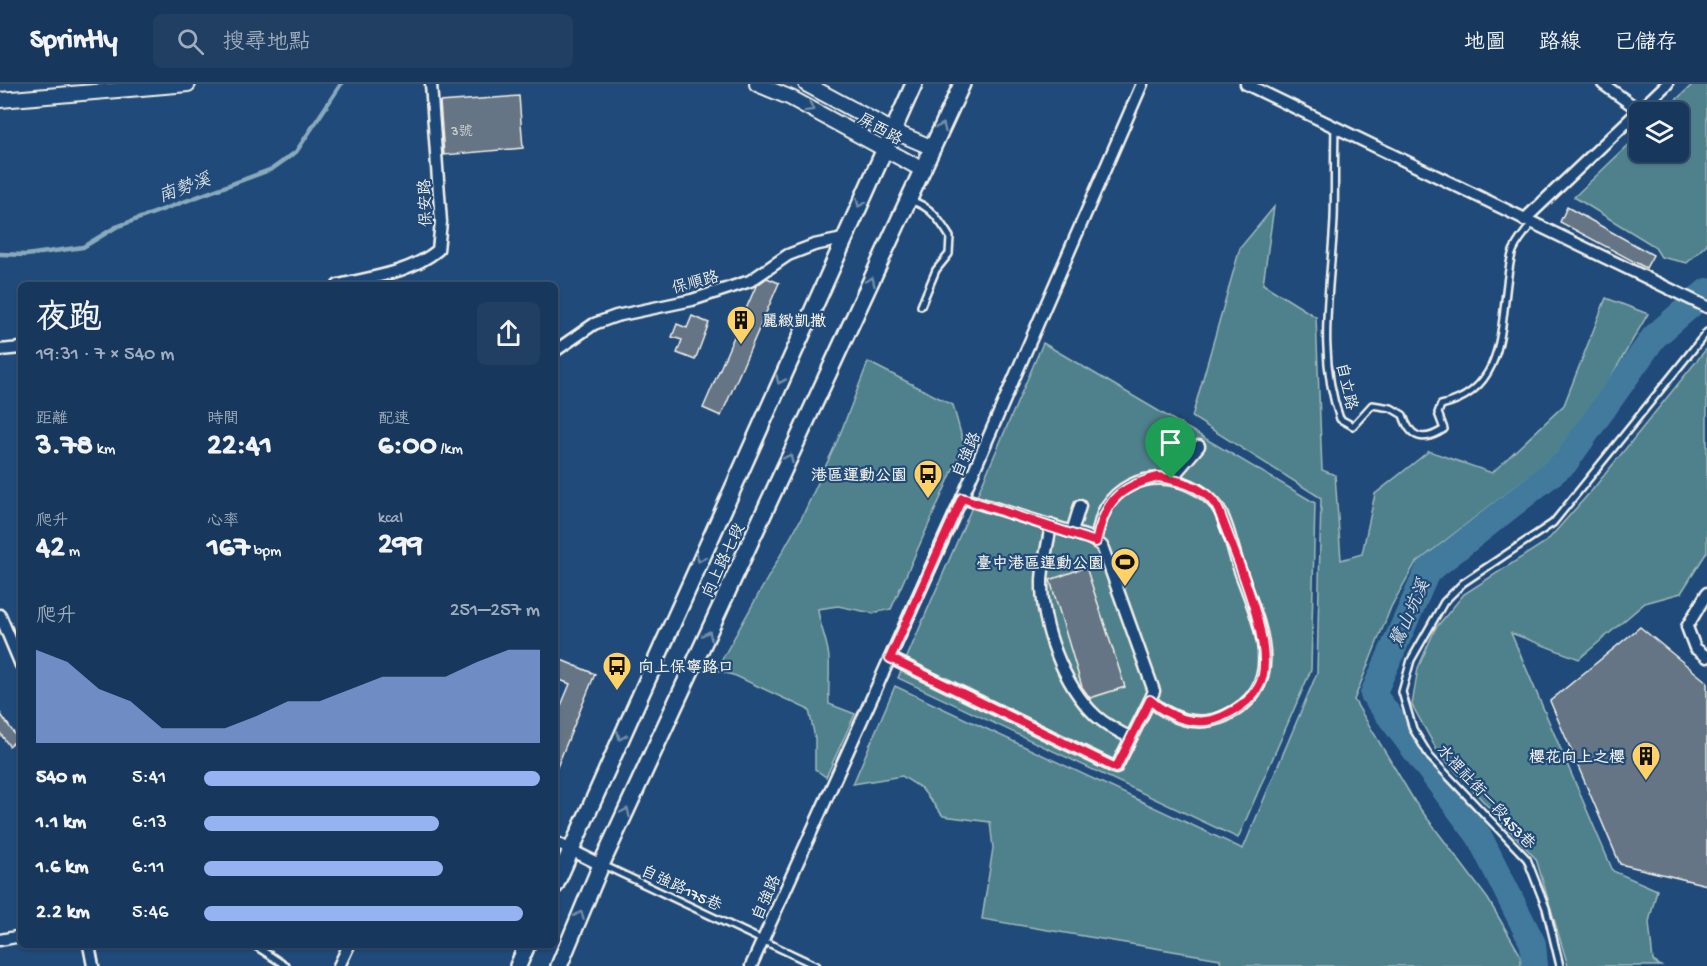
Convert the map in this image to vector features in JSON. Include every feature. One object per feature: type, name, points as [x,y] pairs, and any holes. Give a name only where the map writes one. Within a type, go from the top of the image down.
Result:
[{"type":"main road","name":"向上路七段","points":[[558,879],[914,84]]},
{"type":"main road","name":"向上路七段","points":[[559,966],[601,865],[962,84]]},
{"type":"main road","points":[[518,966],[526,948]]},
{"type":"street","points":[[0,100],[188,84]]},
{"type":"street","name":"保安路","points":[[351,282],[402,270],[426,260],[438,250],[441,222],[431,84]]},
{"type":"street","name":"屏西路","points":[[757,84],[791,98],[923,171]]},
{"type":"street","name":"屏西路","points":[[806,84],[893,131],[933,148]]},
{"type":"street","name":"自強路","points":[[751,966],[962,498],[1142,84]]},
{"type":"street","points":[[1246,84],[1707,307]]},
{"type":"street","points":[[1602,84],[1629,103]]},
{"type":"street","name":"自立路","points":[[1648,102],[1667,84]]},
{"type":"street","name":"自立路","points":[[1528,221],[1629,120]]},
{"type":"street","name":"保順路","points":[[558,349],[594,324],[626,313],[692,300],[750,281],[788,255],[814,245],[843,239]]},
{"type":"street","points":[[0,350],[18,348]]},
{"type":"street","points":[[1171,479],[1199,446]]},
{"type":"street","points":[[1096,542],[1106,507],[1124,490],[1158,477],[1197,488],[1218,507],[1259,625],[1265,655],[1265,669],[1260,686],[1240,709],[1216,719],[1197,723],[1164,713],[1150,700]]},
{"type":"street","points":[[890,658],[1116,768],[1150,700],[1154,691],[1102,546],[1072,532],[962,498]]},
{"type":"street","points":[[1072,532],[1080,506]]},
{"type":"street","points":[[1051,525],[1042,584],[1045,608],[1058,654],[1083,702],[1097,717],[1131,738]]},
{"type":"street","points":[[1707,593],[1687,627],[1695,648],[1707,657]]},
{"type":"street","points":[[0,615],[18,648]]},
{"type":"street","points":[[558,844],[601,865]]},
{"type":"street","points":[[0,940],[18,937]]},
{"type":"street","points":[[90,948],[93,966]]},
{"type":"street","points":[[339,966],[348,948]]},
{"type":"lane","name":"自立路","points":[[1335,127],[1334,219],[1328,285],[1327,377],[1340,419],[1353,426],[1372,405],[1391,408],[1403,415],[1407,429],[1418,437],[1433,436],[1444,429],[1438,413],[1442,405],[1484,383],[1495,359],[1502,330],[1512,251],[1528,221]]},
{"type":"lane","points":[[909,200],[921,203],[928,209],[950,237],[949,254],[936,270],[921,306]]},
{"type":"lane","name":"水裡社街一段453巷","points":[[1560,966],[1546,908],[1527,859],[1430,757],[1413,729],[1402,692],[1411,660],[1444,602],[1463,584],[1553,523],[1707,332]]},
{"type":"lane","name":"自強路175巷","points":[[601,865],[817,966]]},
{"type":"lane","points":[[259,948],[286,966]]},
{"type":"green space","points":[[1693,84],[1707,84],[1707,244],[1687,263],[1661,257],[1654,246],[1574,197],[1629,145],[1629,162],[1689,162],[1689,102],[1674,102]]},
{"type":"green space","points":[[1274,207],[1263,284],[1316,317],[1322,470],[1335,475],[1341,560],[1362,554],[1375,494],[1429,451],[1492,473],[1564,405],[1606,298],[1648,314],[1598,399],[1555,456],[1415,564],[1391,607],[1354,700],[1415,802],[1488,899],[1521,956],[1521,966],[1221,966],[1220,959],[982,919],[993,848],[990,822],[943,816],[921,788],[902,776],[853,784],[895,686],[1243,849],[1317,673],[1321,498],[1192,417],[1240,248]]},
{"type":"green space","name":"臺中港區運動公園","points":[[1043,343],[1315,503],[1311,670],[1238,838],[898,678]]},
{"type":"green space","points":[[1707,348],[1707,552],[1681,593],[1645,603],[1579,659],[1511,633],[1613,871],[1657,890],[1649,922],[1653,961],[1661,966],[1568,966],[1536,859],[1438,752],[1412,705],[1418,668],[1435,629],[1464,594],[1547,541],[1593,489]]},
{"type":"green space","points":[[868,362],[953,405],[964,445],[891,609],[872,613],[838,606],[818,609],[829,654],[829,704],[855,714],[826,777],[815,769],[815,738],[809,710],[736,676],[716,670],[803,515],[839,437]]},
{"type":"building","points":[[519,96],[523,148],[444,155],[440,102]]},
{"type":"building","points":[[1567,207],[1653,255],[1646,268],[1560,222]]},
{"type":"building","name":"麗緻凱撒","points":[[767,278],[779,283],[721,416],[703,408],[756,286]]},
{"type":"building","points":[[692,316],[709,323],[695,360],[677,353],[682,340],[672,337],[677,324],[687,328]]},
{"type":"building","points":[[1086,567],[1125,687],[1090,698],[1082,687],[1050,580]]},
{"type":"building","name":"櫻花向上之櫻","points":[[1640,627],[1707,682],[1707,885],[1620,864],[1550,701]]},
{"type":"building","points":[[559,659],[595,674],[558,765],[558,713],[570,684],[558,679]]},
{"type":"building","points":[[0,713],[18,739],[9,746],[0,733]]},
{"type":"waterway","name":"南勢溪","points":[[0,254],[26,255],[83,247],[116,227],[272,169],[296,152],[341,84]]},
{"type":"waterway","name":"鷺山坑溪","points":[[1535,966],[1533,944],[1479,836],[1373,694],[1427,572],[1565,463],[1654,337],[1707,291]]},
{"type":"place","name":"麗緻凱撒","points":[[741,346]]},
{"type":"place","name":"港區運動公園","points":[[928,500]]},
{"type":"place","name":"臺中港區運動公園","points":[[1125,588]]},
{"type":"place","name":"向上保寧路口","points":[[617,692]]},
{"type":"place","name":"櫻花向上之櫻","points":[[1646,782]]},
{"type":"route","points":[[1158,477],[1171,479],[1197,488],[1218,507],[1262,637],[1265,669],[1260,686],[1240,709],[1216,719],[1197,723],[1164,713],[1150,700],[1116,768],[890,658],[962,498],[1089,537],[1096,542],[1106,507],[1124,490],[1158,477]]}]
